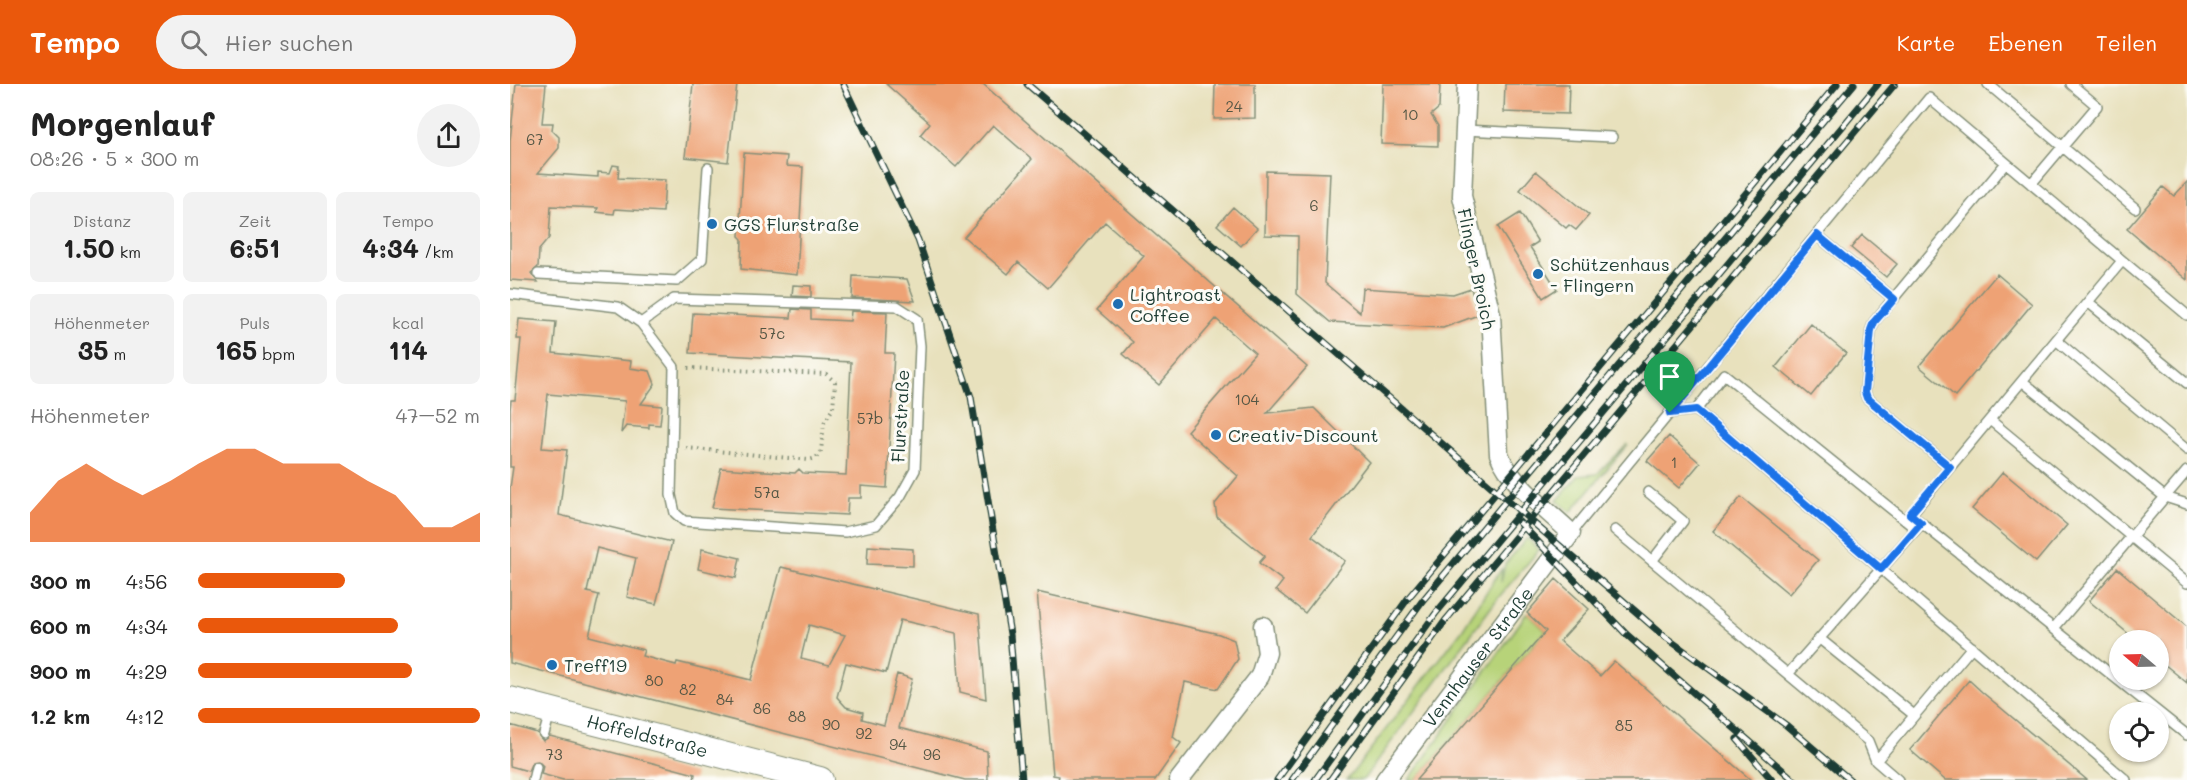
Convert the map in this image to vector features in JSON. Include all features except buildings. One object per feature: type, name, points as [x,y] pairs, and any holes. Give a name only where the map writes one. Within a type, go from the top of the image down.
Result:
[{"type":"street","name":"Flinger Broich","points":[[1467,84],[1463,130],[1462,196],[1491,314],[1496,424],[1503,464],[1571,532]]},
{"type":"street","name":"Vennhauser Straße","points":[[1385,780],[1571,532]]},
{"type":"street","points":[[1179,780],[1260,676],[1267,653],[1263,626]]},
{"type":"street","name":"Hoffeldstraße","points":[[510,700],[547,723],[820,780]]},
{"type":"lane","points":[[1988,84],[2135,208]]},
{"type":"lane","points":[[2031,184],[2097,106],[2071,84]]},
{"type":"lane","points":[[1571,532],[1929,98],[2187,315]]},
{"type":"lane","points":[[1463,130],[1612,137]]},
{"type":"lane","points":[[1950,467],[1867,398],[1865,392],[1871,330],[1874,322],[2006,163]]},
{"type":"lane","points":[[538,274],[677,281],[702,259],[708,168]]},
{"type":"lane","points":[[1817,235],[1894,299]]},
{"type":"lane","points":[[1908,517],[2122,261]]},
{"type":"lane","points":[[510,294],[618,307],[641,323],[674,367]]},
{"type":"lane","name":"Flurstraße","points":[[641,323],[674,299],[897,306],[917,319],[920,346],[915,470],[900,497],[876,525],[845,532],[684,521],[678,518],[672,505],[674,367]]},
{"type":"lane","points":[[2088,302],[2187,383]]},
{"type":"lane","points":[[2056,340],[2187,450]]},
{"type":"lane","points":[[1670,413],[1696,410],[1724,374],[2186,731]]},
{"type":"lane","points":[[2022,381],[2165,497],[2187,504]]},
{"type":"lane","points":[[1696,410],[2126,780]]},
{"type":"lane","points":[[1990,420],[2187,583]]},
{"type":"lane","points":[[2054,628],[2187,471]]},
{"type":"lane","points":[[1648,492],[1683,521],[1652,561]]},
{"type":"lane","points":[[1788,674],[1919,526]]},
{"type":"lane","points":[[1615,530],[1868,741],[1875,761],[1898,780]]},
{"type":"lane","points":[[1820,639],[1914,715]]},
{"type":"lane","points":[[1875,761],[1972,647]]},
{"type":"lane","points":[[533,780],[536,767]]},
{"type":"path","points":[[674,367],[826,374],[835,382],[832,408],[824,423],[821,451],[816,458],[809,460],[674,447]]},
{"type":"green space","points":[[1628,444],[1571,512],[1557,501],[1578,476],[1597,474]]},
{"type":"green space","points":[[1527,538],[1539,550],[1498,598],[1363,780],[1347,780],[1462,630],[1502,568],[1501,582],[1505,564]]},
{"type":"green space","points":[[1527,613],[1546,631],[1416,780],[1409,780]]},
{"type":"railway","points":[[843,84],[918,240],[971,397],[1010,634],[1022,780]]},
{"type":"railway","points":[[1027,84],[1664,636],[1786,725],[1850,780]]},
{"type":"railway","points":[[1277,780],[1409,597],[1837,84]]},
{"type":"railway","points":[[1292,780],[1423,600],[1854,84]]},
{"type":"railway","points":[[1315,780],[1436,613],[1878,84]]},
{"type":"railway","points":[[1330,780],[1445,621],[1895,84]]},
{"type":"railway","points":[[1519,522],[1626,634],[1794,780]]},
{"type":"railway","points":[[1737,739],[1772,780]]},
{"type":"place","name":"GGS Flurstraße","points":[[712,224]]},
{"type":"place","name":"Schützenhaus - Flingern","points":[[1538,274]]},
{"type":"place","name":"Lightroast Coffee","points":[[1118,304]]},
{"type":"place","name":"Creativ-Discount","points":[[1216,435]]},
{"type":"place","name":"Treff19","points":[[552,665]]},
{"type":"route","points":[[1817,235],[1894,299],[1874,322],[1871,330],[1865,392],[1867,398],[1950,467],[1910,514],[1921,523],[1881,569],[1696,410],[1670,413],[1817,235]]}]
